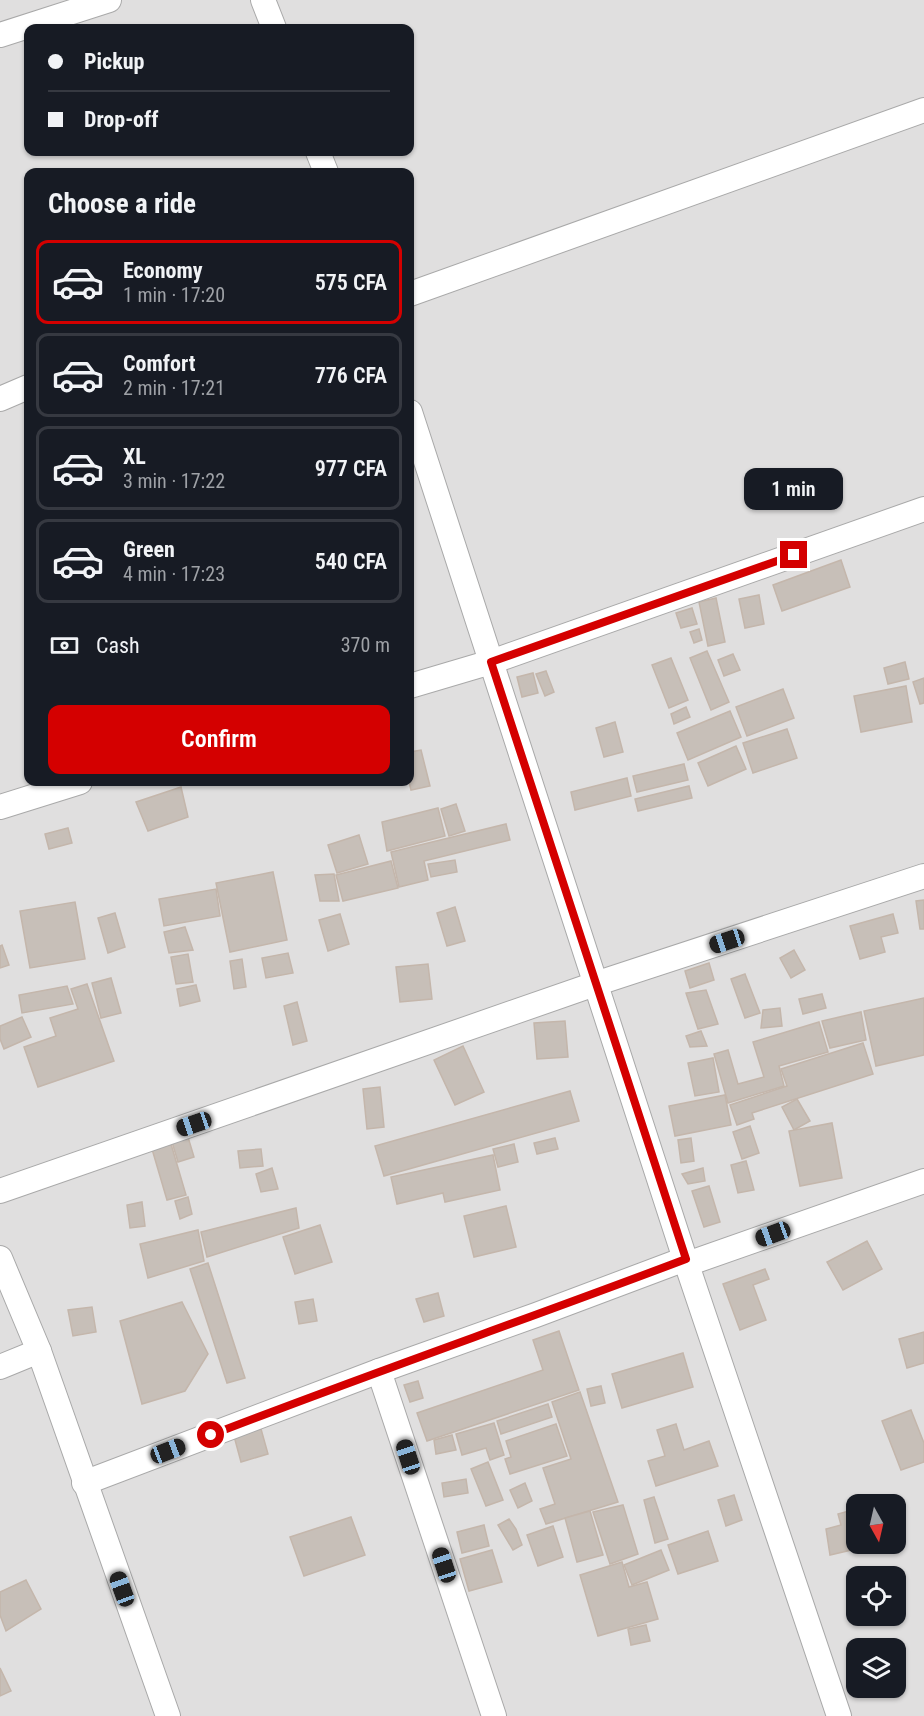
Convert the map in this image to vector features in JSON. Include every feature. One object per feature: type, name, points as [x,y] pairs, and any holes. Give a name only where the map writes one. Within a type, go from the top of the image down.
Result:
[{"type":"street","points":[[34,24],[109,0]]},
{"type":"street","points":[[263,0],[272,24]]},
{"type":"street","points":[[0,35],[24,27]]},
{"type":"street","points":[[414,293],[924,110]]},
{"type":"street","points":[[0,399],[24,389]]},
{"type":"street","points":[[414,424],[595,984],[839,1716]]},
{"type":"street","points":[[414,685],[491,662],[924,509]]},
{"type":"street","points":[[0,807],[67,786]]},
{"type":"street","points":[[0,1191],[595,984],[924,876]]},
{"type":"street","points":[[686,1259],[687,1264],[924,1180]]},
{"type":"street","points":[[0,1258],[39,1351],[168,1716]]},
{"type":"street","points":[[84,1483],[379,1371],[536,1316],[686,1259]]},
{"type":"street","points":[[0,1367],[39,1351]]},
{"type":"street","points":[[379,1371],[494,1716]]},
{"type":"shaded area","points":[[0,0],[924,0],[924,1716],[0,1716]]},
{"type":"building","points":[[841,560],[850,587],[782,611],[773,585]]},
{"type":"building","points":[[759,595],[764,624],[745,628],[739,599]]},
{"type":"building","points":[[716,598],[725,642],[708,646],[699,602]]},
{"type":"building","points":[[692,608],[697,624],[681,628],[676,613]]},
{"type":"building","points":[[699,629],[702,640],[694,643],[690,632]]},
{"type":"building","points":[[707,651],[729,702],[711,710],[690,658]]},
{"type":"building","points":[[733,654],[740,670],[724,676],[718,660]]},
{"type":"building","points":[[671,658],[688,700],[669,708],[652,665]]},
{"type":"building","points":[[905,662],[909,679],[888,684],[884,668]]},
{"type":"building","points":[[546,671],[554,692],[545,696],[536,674]]},
{"type":"building","points":[[533,673],[538,693],[522,697],[517,677]]},
{"type":"building","points":[[924,678],[924,703],[920,704],[913,682]]},
{"type":"building","points":[[906,686],[912,722],[861,732],[854,696]]},
{"type":"building","points":[[783,689],[794,718],[747,736],[736,707]]},
{"type":"building","points":[[686,707],[690,717],[674,724],[671,714]]},
{"type":"building","points":[[730,711],[741,737],[688,760],[677,733]]},
{"type":"building","points":[[615,722],[623,752],[604,757],[596,728]]},
{"type":"building","points":[[787,729],[797,758],[753,773],[743,743]]},
{"type":"building","points":[[736,746],[746,769],[708,786],[698,763]]},
{"type":"building","points":[[421,750],[430,786],[411,790],[410,786],[414,786],[414,751]]},
{"type":"building","points":[[684,764],[688,780],[637,792],[633,776]]},
{"type":"building","points":[[627,778],[631,796],[575,810],[571,792]]},
{"type":"building","points":[[689,786],[692,798],[638,811],[635,799]]},
{"type":"building","points":[[181,787],[188,817],[148,831],[136,802]]},
{"type":"building","points":[[456,804],[465,831],[449,836],[441,809]]},
{"type":"building","points":[[438,808],[445,836],[387,851],[382,822]]},
{"type":"building","points":[[506,824],[510,840],[424,861],[428,880],[399,887],[391,852]]},
{"type":"building","points":[[68,828],[72,843],[49,849],[45,834]]},
{"type":"building","points":[[359,835],[368,864],[337,873],[328,845]]},
{"type":"building","points":[[455,860],[457,872],[431,877],[428,864]]},
{"type":"building","points":[[391,861],[398,888],[343,901],[336,875]]},
{"type":"building","points":[[273,872],[287,940],[230,952],[216,883]]},
{"type":"building","points":[[334,874],[339,901],[320,901],[315,875]]},
{"type":"building","points":[[216,889],[220,916],[164,926],[159,899]]},
{"type":"building","points":[[924,900],[924,929],[920,929],[916,901]]},
{"type":"building","points":[[75,902],[85,959],[30,968],[20,911]]},
{"type":"building","points":[[455,907],[465,941],[447,946],[437,913]]},
{"type":"building","points":[[115,913],[125,947],[108,953],[98,918]]},
{"type":"building","points":[[340,914],[349,944],[328,951],[319,920]]},
{"type":"building","points":[[893,914],[898,933],[881,937],[885,952],[860,959],[850,926]]},
{"type":"building","points":[[185,927],[193,950],[169,953],[164,932]]},
{"type":"building","points":[[2,945],[9,965],[0,968],[0,946]]},
{"type":"building","points":[[794,950],[805,970],[791,978],[780,958]]},
{"type":"building","points":[[288,953],[293,973],[266,978],[262,958]]},
{"type":"building","points":[[188,954],[193,982],[176,984],[171,957]]},
{"type":"building","points":[[242,959],[246,987],[234,989],[230,961]]},
{"type":"building","points":[[709,963],[714,980],[690,988],[685,971]]},
{"type":"building","points":[[428,964],[432,999],[400,1002],[396,967]]},
{"type":"building","points":[[745,974],[760,1013],[745,1018],[731,979]]},
{"type":"building","points":[[111,978],[121,1013],[101,1018],[92,983]]},
{"type":"building","points":[[87,984],[114,1061],[38,1087],[24,1047],[56,1036],[50,1018],[78,1009],[71,989]]},
{"type":"building","points":[[196,985],[200,1001],[180,1006],[177,989]]},
{"type":"building","points":[[67,986],[73,1004],[22,1013],[19,995]]},
{"type":"building","points":[[706,990],[718,1024],[698,1029],[686,993]]},
{"type":"building","points":[[822,994],[826,1008],[803,1014],[799,999]]},
{"type":"building","points":[[924,998],[924,1055],[876,1066],[864,1011]]},
{"type":"building","points":[[297,1002],[307,1041],[293,1045],[284,1006]]},
{"type":"building","points":[[780,1008],[782,1026],[761,1028],[763,1010]]},
{"type":"building","points":[[861,1012],[866,1040],[830,1048],[822,1021]]},
{"type":"building","points":[[22,1017],[31,1037],[4,1049],[0,1039],[0,1026]]},
{"type":"building","points":[[565,1021],[568,1057],[537,1059],[534,1023]]},
{"type":"building","points":[[819,1022],[828,1052],[779,1066],[784,1086],[728,1103],[714,1054],[728,1050],[738,1084],[764,1077],[753,1042]]},
{"type":"building","points":[[701,1031],[707,1046],[690,1047],[686,1036]]},
{"type":"building","points":[[863,1043],[873,1074],[752,1113],[754,1119],[737,1125],[730,1105],[787,1086],[781,1069]]},
{"type":"building","points":[[463,1046],[484,1092],[455,1105],[434,1060]]},
{"type":"building","points":[[713,1058],[719,1092],[695,1096],[688,1063]]},
{"type":"building","points":[[380,1087],[384,1127],[367,1129],[363,1089]]},
{"type":"building","points":[[570,1091],[579,1121],[384,1176],[375,1146]]},
{"type":"building","points":[[725,1095],[731,1125],[675,1136],[669,1106]]},
{"type":"building","points":[[797,1099],[810,1121],[794,1130],[782,1107]]},
{"type":"building","points":[[832,1123],[842,1178],[800,1186],[789,1131]]},
{"type":"building","points":[[750,1126],[759,1153],[742,1159],[733,1132]]},
{"type":"building","points":[[188,1137],[194,1157],[178,1162],[172,1142]]},
{"type":"building","points":[[555,1138],[558,1149],[537,1154],[534,1143]]},
{"type":"building","points":[[691,1138],[694,1161],[681,1163],[678,1140]]},
{"type":"building","points":[[171,1144],[186,1195],[167,1200],[152,1149]]},
{"type":"building","points":[[514,1144],[518,1162],[498,1167],[493,1149]]},
{"type":"building","points":[[261,1149],[263,1166],[240,1168],[238,1151]]},
{"type":"building","points":[[493,1155],[500,1190],[445,1202],[443,1193],[397,1204],[391,1177]]},
{"type":"building","points":[[746,1161],[754,1190],[738,1193],[731,1165]]},
{"type":"building","points":[[272,1168],[278,1189],[261,1192],[256,1174]]},
{"type":"building","points":[[703,1168],[705,1181],[688,1184],[682,1174]]},
{"type":"building","points":[[709,1186],[720,1222],[704,1227],[692,1191]]},
{"type":"building","points":[[188,1197],[192,1214],[180,1219],[175,1201]]},
{"type":"building","points":[[142,1202],[145,1226],[130,1228],[127,1205]]},
{"type":"building","points":[[506,1206],[516,1247],[474,1257],[464,1216]]},
{"type":"building","points":[[296,1208],[299,1228],[207,1257],[201,1232]]},
{"type":"building","points":[[320,1225],[332,1262],[295,1274],[283,1237]]},
{"type":"building","points":[[198,1230],[204,1261],[148,1278],[140,1244]]},
{"type":"building","points":[[867,1241],[882,1269],[843,1290],[827,1262]]},
{"type":"building","points":[[208,1263],[245,1378],[227,1383],[190,1269]]},
{"type":"building","points":[[765,1269],[769,1279],[753,1285],[766,1320],[740,1330],[723,1284]]},
{"type":"building","points":[[438,1293],[444,1316],[424,1322],[416,1299]]},
{"type":"building","points":[[313,1299],[317,1321],[299,1324],[295,1302]]},
{"type":"building","points":[[182,1302],[208,1354],[185,1391],[142,1404],[120,1321]]},
{"type":"building","points":[[92,1307],[96,1332],[73,1336],[68,1310]]},
{"type":"building","points":[[559,1331],[579,1390],[427,1441],[417,1413],[543,1370],[533,1340]]},
{"type":"building","points":[[924,1332],[924,1363],[907,1368],[899,1339]]},
{"type":"building","points":[[683,1353],[693,1387],[622,1408],[612,1374]]},
{"type":"building","points":[[418,1381],[423,1398],[410,1402],[404,1385]]},
{"type":"building","points":[[601,1386],[605,1403],[591,1406],[587,1389]]},
{"type":"building","points":[[580,1392],[618,1502],[546,1524],[540,1509],[555,1504],[543,1468],[571,1459],[552,1402]]},
{"type":"building","points":[[548,1404],[552,1417],[501,1434],[497,1421]]},
{"type":"building","points":[[911,1410],[924,1443],[924,1462],[901,1470],[882,1421]]},
{"type":"building","points":[[494,1423],[504,1455],[490,1460],[486,1448],[462,1455],[456,1434]]},
{"type":"building","points":[[556,1424],[567,1456],[510,1474],[505,1459],[511,1457],[506,1441]]},
{"type":"building","points":[[676,1424],[684,1450],[709,1441],[718,1466],[656,1486],[648,1461],[665,1456],[657,1430]]},
{"type":"building","points":[[261,1429],[268,1454],[241,1462],[234,1436]]},
{"type":"building","points":[[452,1435],[456,1450],[436,1454],[434,1440]]},
{"type":"building","points":[[488,1462],[503,1500],[486,1506],[471,1469]]},
{"type":"building","points":[[466,1479],[468,1493],[444,1497],[442,1483]]},
{"type":"building","points":[[525,1483],[532,1501],[518,1508],[510,1490]]},
{"type":"building","points":[[734,1495],[742,1520],[726,1526],[718,1500]]},
{"type":"building","points":[[654,1497],[668,1539],[655,1543],[644,1500]]},
{"type":"building","points":[[623,1505],[638,1554],[610,1564],[593,1512]]},
{"type":"building","points":[[590,1511],[603,1555],[577,1562],[565,1518]]},
{"type":"building","points":[[846,1512],[846,1551],[830,1555],[826,1529],[841,1525],[838,1514]]},
{"type":"building","points":[[351,1517],[365,1555],[304,1576],[290,1537]]},
{"type":"building","points":[[509,1519],[522,1545],[513,1550],[498,1525]]},
{"type":"building","points":[[484,1525],[489,1546],[462,1553],[457,1532]]},
{"type":"building","points":[[553,1526],[563,1557],[538,1566],[527,1535]]},
{"type":"building","points":[[708,1531],[718,1561],[678,1574],[668,1545]]},
{"type":"building","points":[[492,1550],[502,1582],[469,1591],[460,1559]]},
{"type":"building","points":[[661,1550],[669,1570],[632,1585],[624,1565]]},
{"type":"building","points":[[622,1562],[629,1587],[647,1582],[658,1619],[598,1636],[580,1575]]},
{"type":"building","points":[[26,1580],[41,1609],[6,1631],[0,1615],[0,1592]]},
{"type":"building","points":[[646,1625],[650,1641],[631,1645],[628,1629]]},
{"type":"building","points":[[0,1668],[11,1691],[0,1696]]},
{"type":"route","points":[[211,1435],[686,1259],[491,662],[794,555]]}]
